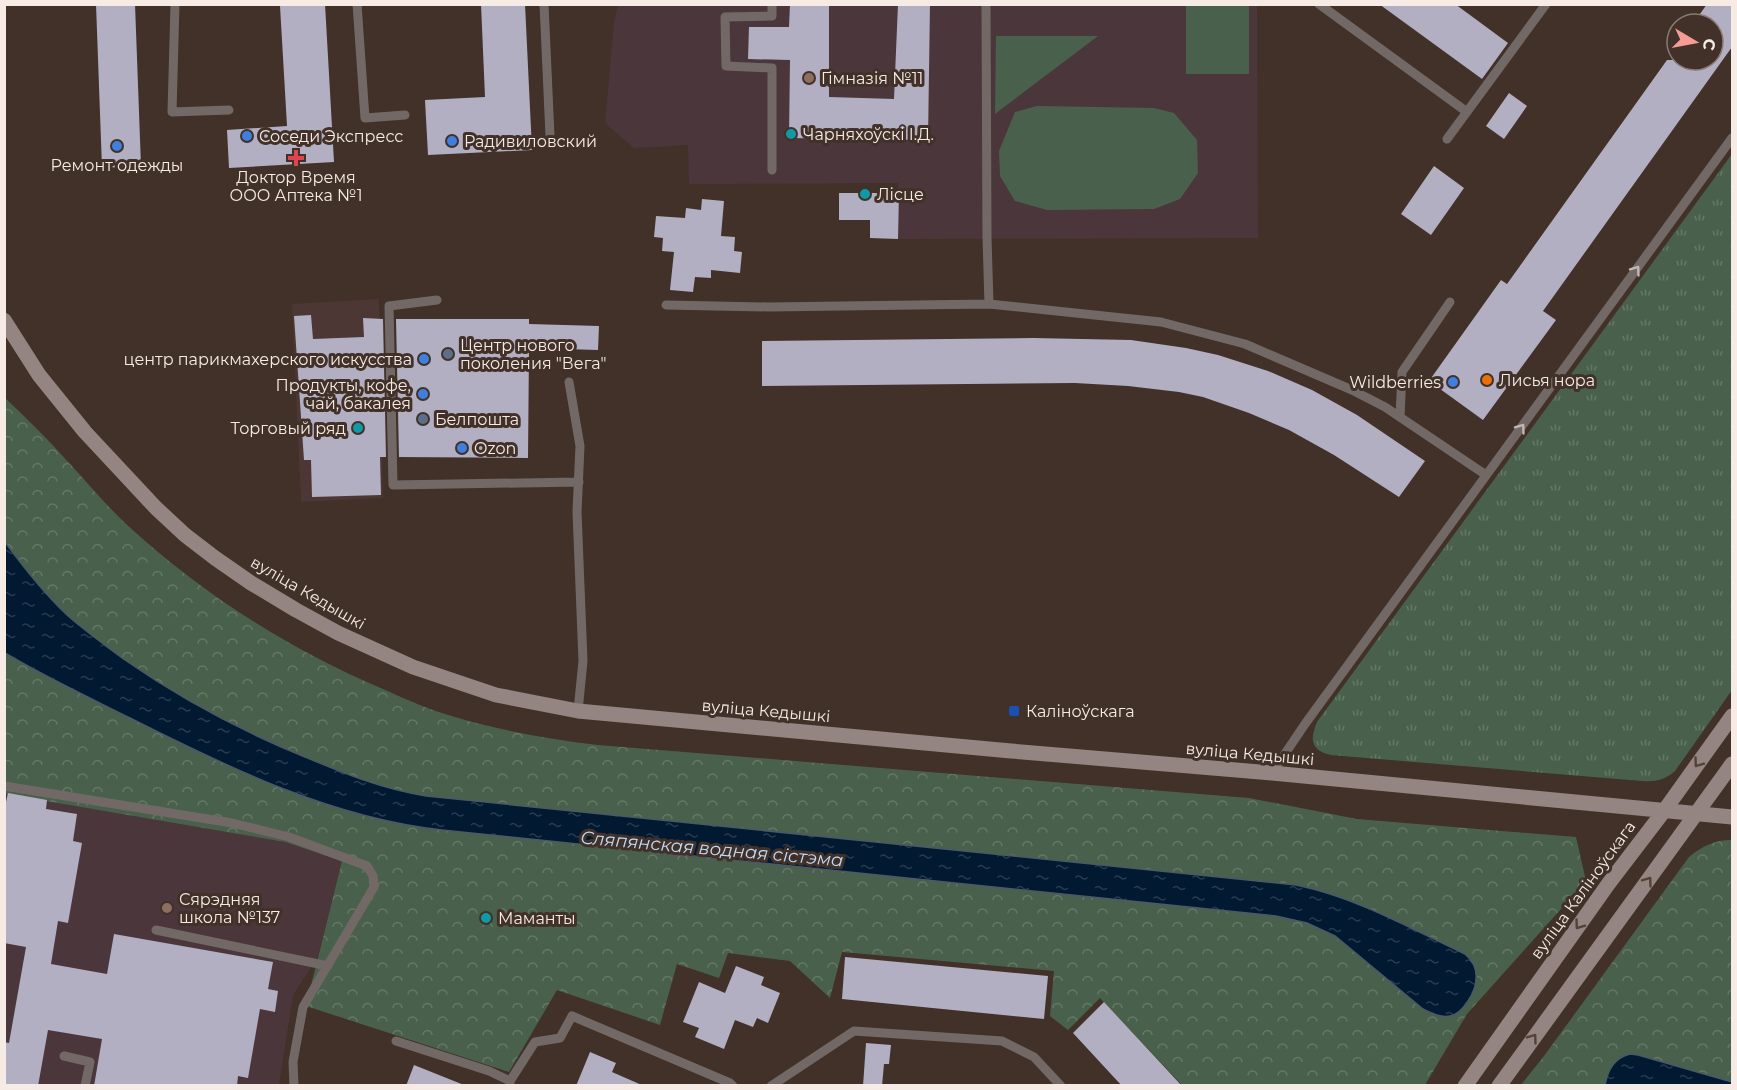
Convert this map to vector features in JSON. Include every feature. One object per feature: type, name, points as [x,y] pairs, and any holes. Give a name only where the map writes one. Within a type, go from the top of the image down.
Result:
[{"type":"street","name":"вуліца Кедышкі","points":[[4,320],[39,375],[64,407],[129,481],[185,535],[251,583],[338,633],[413,667],[496,695],[578,711],[1272,773],[1732,818]]},
{"type":"street","name":"вуліца Каліноўскага","points":[[1465,1086],[1609,883],[1732,716]]},
{"type":"street","points":[[1499,1086],[1732,764]]},
{"type":"lane","points":[[175,4],[172,112],[228,110]]},
{"type":"lane","points":[[357,4],[365,118],[405,115]]},
{"type":"lane","points":[[544,4],[550,136]]},
{"type":"lane","points":[[772,4],[772,16],[725,17],[726,66],[772,68],[772,170]]},
{"type":"lane","points":[[986,4],[989,304]]},
{"type":"lane","points":[[1319,4],[1467,112]]},
{"type":"lane","points":[[1447,139],[1546,4]]},
{"type":"lane","points":[[1272,773],[1305,724],[1732,138]]},
{"type":"lane","points":[[437,300],[389,306],[393,485],[579,482]]},
{"type":"lane","points":[[1400,417],[1402,372],[1450,302]]},
{"type":"lane","points":[[666,305],[769,307],[989,304],[1161,322],[1245,344],[1352,390],[1385,407],[1486,475]]},
{"type":"lane","points":[[569,382],[580,446],[577,512],[583,661],[578,711]]},
{"type":"lane","points":[[4,786],[232,823],[289,837],[368,866],[373,876],[374,887],[303,1007],[293,1062],[294,1086]]},
{"type":"lane","points":[[156,930],[328,966]]},
{"type":"lane","points":[[396,1041],[489,1071],[510,1083],[535,1042],[560,1038],[572,1016],[733,1086]]},
{"type":"lane","points":[[771,1086],[854,1031],[1002,1041],[1034,1057],[1061,1086]]},
{"type":"lane","points":[[64,1056],[90,1062],[85,1086]]},
{"type":"shaded area","points":[[618,5],[1257,5],[1258,238],[898,239],[898,183],[689,184],[688,145],[634,148],[605,123],[614,23]]},
{"type":"shaded area","points":[[379,299],[383,498],[301,502],[292,304]]},
{"type":"shaded area","name":"Сярэдняя школа №137","points":[[4,794],[285,842],[342,861],[318,956],[293,995],[279,1085],[5,1085]]},
{"type":"green space","points":[[1186,5],[1249,5],[1249,74],[1186,74]]},
{"type":"green space","points":[[996,36],[1098,36],[995,114]]},
{"type":"green space","points":[[1037,106],[1154,108],[1174,113],[1197,140],[1198,173],[1180,199],[1154,209],[1047,210],[1015,201],[1000,176],[999,151],[1015,112]]},
{"type":"green space","points":[[1732,154],[1732,690],[1675,771],[1656,781],[1331,755],[1319,750],[1315,747],[1313,739],[1317,722]]},
{"type":"green space","points":[[4,397],[46,438],[124,522],[153,548],[214,595],[246,617],[313,656],[401,697],[446,714],[508,730],[598,745],[1249,798],[1357,819],[1576,837],[1586,881],[1467,1014],[1425,1085],[1182,1085],[1100,998],[1068,1030],[1050,1016],[1054,971],[842,952],[830,998],[790,961],[728,953],[719,978],[677,964],[660,1025],[557,990],[509,1072],[306,1006],[342,861],[285,842],[5,794]]},
{"type":"green space","points":[[1732,840],[1732,1082],[1638,1055],[1631,1055],[1615,1063],[1605,1085],[1520,1086],[1689,857],[1709,844]]},
{"type":"water","name":"Сляпянская водная сістэма","points":[[5,542],[34,580],[67,615],[146,674],[212,713],[281,747],[379,785],[426,796],[1296,885],[1361,905],[1465,954],[1472,962],[1476,972],[1474,990],[1464,1007],[1455,1014],[1443,1016],[1433,1014],[1423,1009],[1335,936],[1307,923],[1276,916],[442,830],[401,824],[321,802],[205,755],[67,687],[5,653]]},
{"type":"water","points":[[1630,1054],[1732,1082],[1732,1085],[1605,1085],[1613,1065],[1620,1058]]},
{"type":"building","points":[[96,4],[135,4],[141,166],[102,168]]},
{"type":"building","points":[[325,4],[334,162],[229,168],[227,130],[287,126],[280,6]]},
{"type":"building","points":[[481,4],[525,4],[532,150],[428,155],[425,100],[485,97]]},
{"type":"building","name":"Гімназія №11","points":[[790,4],[829,4],[829,97],[894,99],[898,4],[930,4],[928,140],[789,138],[790,60],[748,59],[749,27],[789,27]]},
{"type":"building","points":[[1379,4],[1455,4],[1508,43],[1482,79]]},
{"type":"building","points":[[1707,4],[1732,4],[1732,47],[1725,57],[1725,12],[1701,12]]},
{"type":"building","points":[[1665,63],[1665,72],[1714,72],[1543,311],[1556,320],[1483,420],[1429,381],[1501,280],[1507,284]]},
{"type":"building","points":[[1509,93],[1527,106],[1504,139],[1486,126]]},
{"type":"building","points":[[1434,166],[1464,188],[1431,235],[1401,214]]},
{"type":"building","points":[[839,193],[899,193],[898,239],[870,238],[870,220],[839,220]]},
{"type":"building","points":[[702,199],[724,201],[721,236],[735,237],[734,251],[742,252],[740,273],[711,270],[711,278],[695,277],[693,292],[670,290],[674,252],[662,251],[663,238],[654,237],[656,216],[685,218],[686,208],[701,210]]},
{"type":"building","points":[[311,315],[313,339],[364,337],[363,318],[383,319],[386,457],[380,457],[381,495],[312,497],[311,460],[304,460],[294,316]]},
{"type":"building","points":[[396,319],[529,319],[529,324],[599,326],[598,350],[529,348],[528,458],[399,457]]},
{"type":"building","points":[[1033,338],[1131,340],[1218,355],[1268,371],[1312,390],[1357,415],[1425,461],[1399,497],[1334,455],[1289,430],[1249,413],[1203,397],[1128,386],[1075,383],[762,386],[762,341]]},
{"type":"building","points":[[8,793],[47,800],[46,809],[77,814],[73,841],[82,843],[68,923],[58,921],[51,964],[107,974],[114,934],[273,962],[268,989],[278,991],[275,1012],[260,1009],[248,1078],[238,1076],[237,1086],[94,1086],[102,1039],[48,1030],[38,1086],[4,1086],[4,1042],[9,1043],[26,947],[4,943],[4,801],[6,802]]},
{"type":"building","points":[[845,957],[1048,976],[1044,1019],[842,999]]},
{"type":"building","points":[[736,966],[764,977],[761,985],[780,993],[768,1023],[757,1018],[753,1027],[735,1020],[724,1049],[695,1037],[699,1028],[683,1022],[699,982],[725,993]]},
{"type":"building","points":[[1104,1002],[1182,1086],[1122,1086],[1073,1033]]},
{"type":"building","points":[[866,1043],[891,1045],[889,1064],[884,1064],[882,1086],[863,1086]]},
{"type":"building","points":[[590,1052],[616,1063],[612,1072],[644,1086],[576,1086]]},
{"type":"building","points":[[414,1065],[464,1085],[464,1086],[406,1086]]},
{"type":"place","name":"Гімназія №11","points":[[809,78]]},
{"type":"place","name":"Чарняхоўскі І.Д.","points":[[791,134]]},
{"type":"place","name":"Соседи Экспресс","points":[[247,136]]},
{"type":"place","name":"Радивиловский","points":[[452,141]]},
{"type":"place","name":"Ремонт одежды","points":[[117,146]]},
{"type":"place","name":"Доктор Время ООО Аптека №1","points":[[296,158]]},
{"type":"place","name":"Лісце","points":[[865,194]]},
{"type":"place","name":"Центр нового поколения \"Вега\"","points":[[448,354]]},
{"type":"place","name":"центр парикмахерского искусства","points":[[424,359]]},
{"type":"place","name":"Лисья нора","points":[[1487,380]]},
{"type":"place","name":"Wildberries","points":[[1453,382]]},
{"type":"place","name":"Продукты, кофе, чай, бакалея","points":[[423,394]]},
{"type":"place","name":"Белпошта","points":[[423,419]]},
{"type":"place","name":"Торговый ряд","points":[[358,428]]},
{"type":"place","name":"Ozon","points":[[462,448]]},
{"type":"place","name":"Каліноўскага","points":[[1014,711]]},
{"type":"place","name":"Сярэдняя школа №137","points":[[167,908]]},
{"type":"place","name":"Маманты","points":[[486,918]]}]
